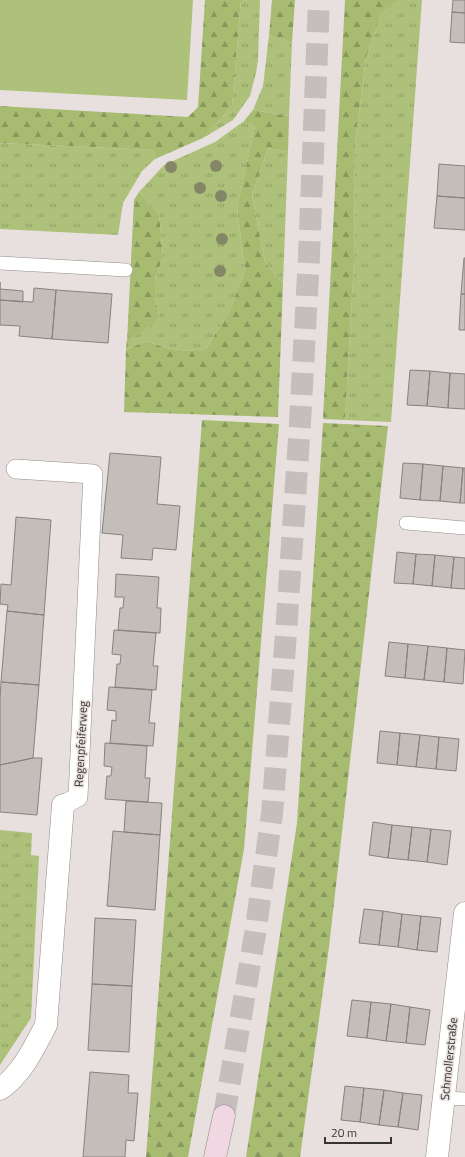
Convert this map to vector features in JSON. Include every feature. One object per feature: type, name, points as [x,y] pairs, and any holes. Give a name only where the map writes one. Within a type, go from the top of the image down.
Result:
[{"type":"main road","points":[[215,1157],[224,1116]]},
{"type":"street","name":"Regenpfeiferweg","points":[[0,1089],[10,1082],[33,1050],[46,1025],[63,805],[78,797],[93,474],[16,469]]},
{"type":"street","name":"Schmollerstraße","points":[[437,1157],[455,1098],[465,913]]},
{"type":"lane","points":[[0,263],[126,270]]},
{"type":"lane","points":[[406,523],[465,528]]},
{"type":"green space","points":[[0,0],[193,0],[187,100],[0,90]]},
{"type":"green space","points":[[205,0],[241,0],[232,106],[203,138],[155,159],[154,150],[0,143],[0,106],[188,117],[198,107]]},
{"type":"green space","points":[[241,0],[260,0],[258,60],[250,96],[233,120],[203,138],[232,106]]},
{"type":"green space","points":[[272,0],[295,0],[292,42],[269,35]]},
{"type":"green space","points":[[345,0],[399,0],[381,14],[366,58],[355,143],[354,262],[345,420],[323,419]]},
{"type":"green space","points":[[399,0],[422,0],[391,422],[345,420],[354,262],[355,143],[366,58],[381,14]]},
{"type":"green space","points":[[269,35],[292,42],[289,116],[253,110],[263,86]]},
{"type":"green space","points":[[253,110],[289,116],[288,152],[268,148],[252,195],[265,263],[283,283],[278,417],[124,412],[126,350],[146,341],[166,348],[187,351],[206,349],[230,310],[245,270],[237,208],[255,126],[244,121]]},
{"type":"green space","points":[[244,121],[255,126],[237,208],[245,270],[230,310],[206,349],[187,351],[166,348],[146,341],[126,350],[126,342],[156,322],[159,314],[155,298],[155,279],[163,257],[159,214],[139,192],[164,165],[215,142]]},
{"type":"green space","points":[[0,143],[154,150],[155,159],[142,171],[123,203],[118,235],[0,229]]},
{"type":"green space","points":[[268,148],[288,152],[283,283],[265,263],[252,195]]},
{"type":"green space","points":[[139,192],[159,214],[163,257],[155,279],[155,298],[159,314],[156,322],[127,342],[134,200]]},
{"type":"green space","points":[[202,420],[279,424],[244,849],[188,1157],[146,1157]]},
{"type":"green space","points":[[323,423],[388,426],[329,947],[300,1157],[246,1157],[297,823]]},
{"type":"green space","points":[[0,830],[32,833],[31,855],[39,856],[31,1018],[0,1065]]},
{"type":"building","points":[[453,0],[465,0],[465,13],[452,12]]},
{"type":"building","points":[[452,12],[465,13],[465,43],[450,42]]},
{"type":"building","points":[[439,164],[465,166],[465,198],[437,196]]},
{"type":"building","points":[[437,196],[465,198],[465,230],[434,228]]},
{"type":"building","points":[[464,258],[465,294],[461,294]]},
{"type":"building","points":[[34,288],[56,290],[52,339],[19,336],[20,326],[0,325],[0,300],[33,302]]},
{"type":"building","points":[[0,289],[23,291],[23,302],[0,300]]},
{"type":"building","points":[[56,290],[112,294],[108,343],[52,339]]},
{"type":"building","points":[[461,294],[465,294],[465,330],[459,330]]},
{"type":"building","points":[[410,370],[430,371],[427,406],[407,405]]},
{"type":"building","points":[[430,371],[450,373],[448,408],[427,406]]},
{"type":"building","points":[[450,373],[465,374],[465,409],[448,408]]},
{"type":"building","points":[[110,453],[161,457],[157,504],[180,506],[176,550],[153,548],[152,560],[121,558],[123,535],[102,533]]},
{"type":"building","points":[[403,463],[423,464],[420,500],[400,498]]},
{"type":"building","points":[[423,464],[443,466],[440,501],[420,500]]},
{"type":"building","points":[[443,466],[463,468],[460,503],[440,501]]},
{"type":"building","points":[[463,468],[465,468],[465,503],[460,503]]},
{"type":"building","points":[[16,517],[51,520],[44,615],[7,611],[8,605],[0,604],[1,584],[11,585]]},
{"type":"building","points":[[397,552],[416,554],[413,584],[394,583]]},
{"type":"building","points":[[416,554],[435,555],[432,586],[413,584]]},
{"type":"building","points":[[435,555],[454,557],[451,588],[432,586]]},
{"type":"building","points":[[454,557],[465,558],[465,589],[451,588]]},
{"type":"building","points":[[116,574],[159,577],[157,608],[161,608],[160,633],[118,630],[120,608],[123,608],[124,597],[115,597]]},
{"type":"building","points":[[7,611],[44,615],[39,685],[1,682]]},
{"type":"building","points":[[114,630],[156,633],[153,666],[158,666],[156,690],[115,687],[117,664],[120,664],[121,655],[112,654]]},
{"type":"building","points":[[389,642],[408,644],[405,678],[385,676]]},
{"type":"building","points":[[408,644],[428,646],[424,680],[405,678]]},
{"type":"building","points":[[428,646],[447,648],[444,682],[424,680]]},
{"type":"building","points":[[447,648],[465,650],[463,684],[444,682]]},
{"type":"building","points":[[1,682],[39,685],[33,758],[0,765],[0,700]]},
{"type":"building","points":[[109,687],[152,690],[149,723],[155,723],[153,746],[110,743],[112,720],[116,721],[116,711],[107,710]]},
{"type":"building","points":[[380,731],[400,733],[397,765],[377,763]]},
{"type":"building","points":[[400,733],[420,735],[416,767],[397,765]]},
{"type":"building","points":[[420,735],[439,737],[436,769],[416,767]]},
{"type":"building","points":[[439,737],[459,739],[456,771],[436,769]]},
{"type":"building","points":[[105,743],[147,746],[145,778],[150,778],[148,802],[105,799],[107,776],[111,776],[112,767],[104,766]]},
{"type":"building","points":[[33,758],[42,758],[37,815],[0,812],[0,765]]},
{"type":"building","points":[[126,801],[162,803],[160,835],[124,832]]},
{"type":"building","points":[[373,822],[392,825],[388,858],[369,855]]},
{"type":"building","points":[[392,825],[412,827],[408,860],[388,858]]},
{"type":"building","points":[[412,827],[431,829],[427,862],[408,860]]},
{"type":"building","points":[[431,829],[451,831],[447,865],[427,862]]},
{"type":"building","points":[[113,831],[160,835],[155,910],[107,906]]},
{"type":"building","points":[[364,909],[383,911],[379,945],[359,943]]},
{"type":"building","points":[[383,911],[402,914],[398,947],[379,945]]},
{"type":"building","points":[[402,914],[421,916],[417,950],[398,947]]},
{"type":"building","points":[[421,916],[441,918],[437,952],[417,950]]},
{"type":"building","points":[[95,918],[136,920],[132,986],[92,984]]},
{"type":"building","points":[[92,984],[132,986],[129,1052],[88,1050]]},
{"type":"building","points":[[352,1000],[371,1002],[367,1038],[347,1036]]},
{"type":"building","points":[[371,1002],[391,1004],[386,1041],[367,1038]]},
{"type":"building","points":[[391,1004],[410,1007],[406,1043],[386,1041]]},
{"type":"building","points":[[410,1007],[430,1010],[425,1045],[406,1043]]},
{"type":"building","points":[[90,1072],[129,1075],[128,1093],[138,1093],[134,1141],[126,1140],[125,1157],[83,1157]]},
{"type":"building","points":[[345,1086],[364,1088],[360,1122],[341,1120]]},
{"type":"building","points":[[364,1088],[384,1090],[379,1125],[360,1122]]},
{"type":"building","points":[[384,1090],[403,1093],[398,1127],[379,1125]]},
{"type":"building","points":[[403,1093],[422,1095],[418,1130],[398,1127]]},
{"type":"tunnel","points":[[224,1116],[255,934],[272,814],[300,423],[309,256],[319,0]]}]
